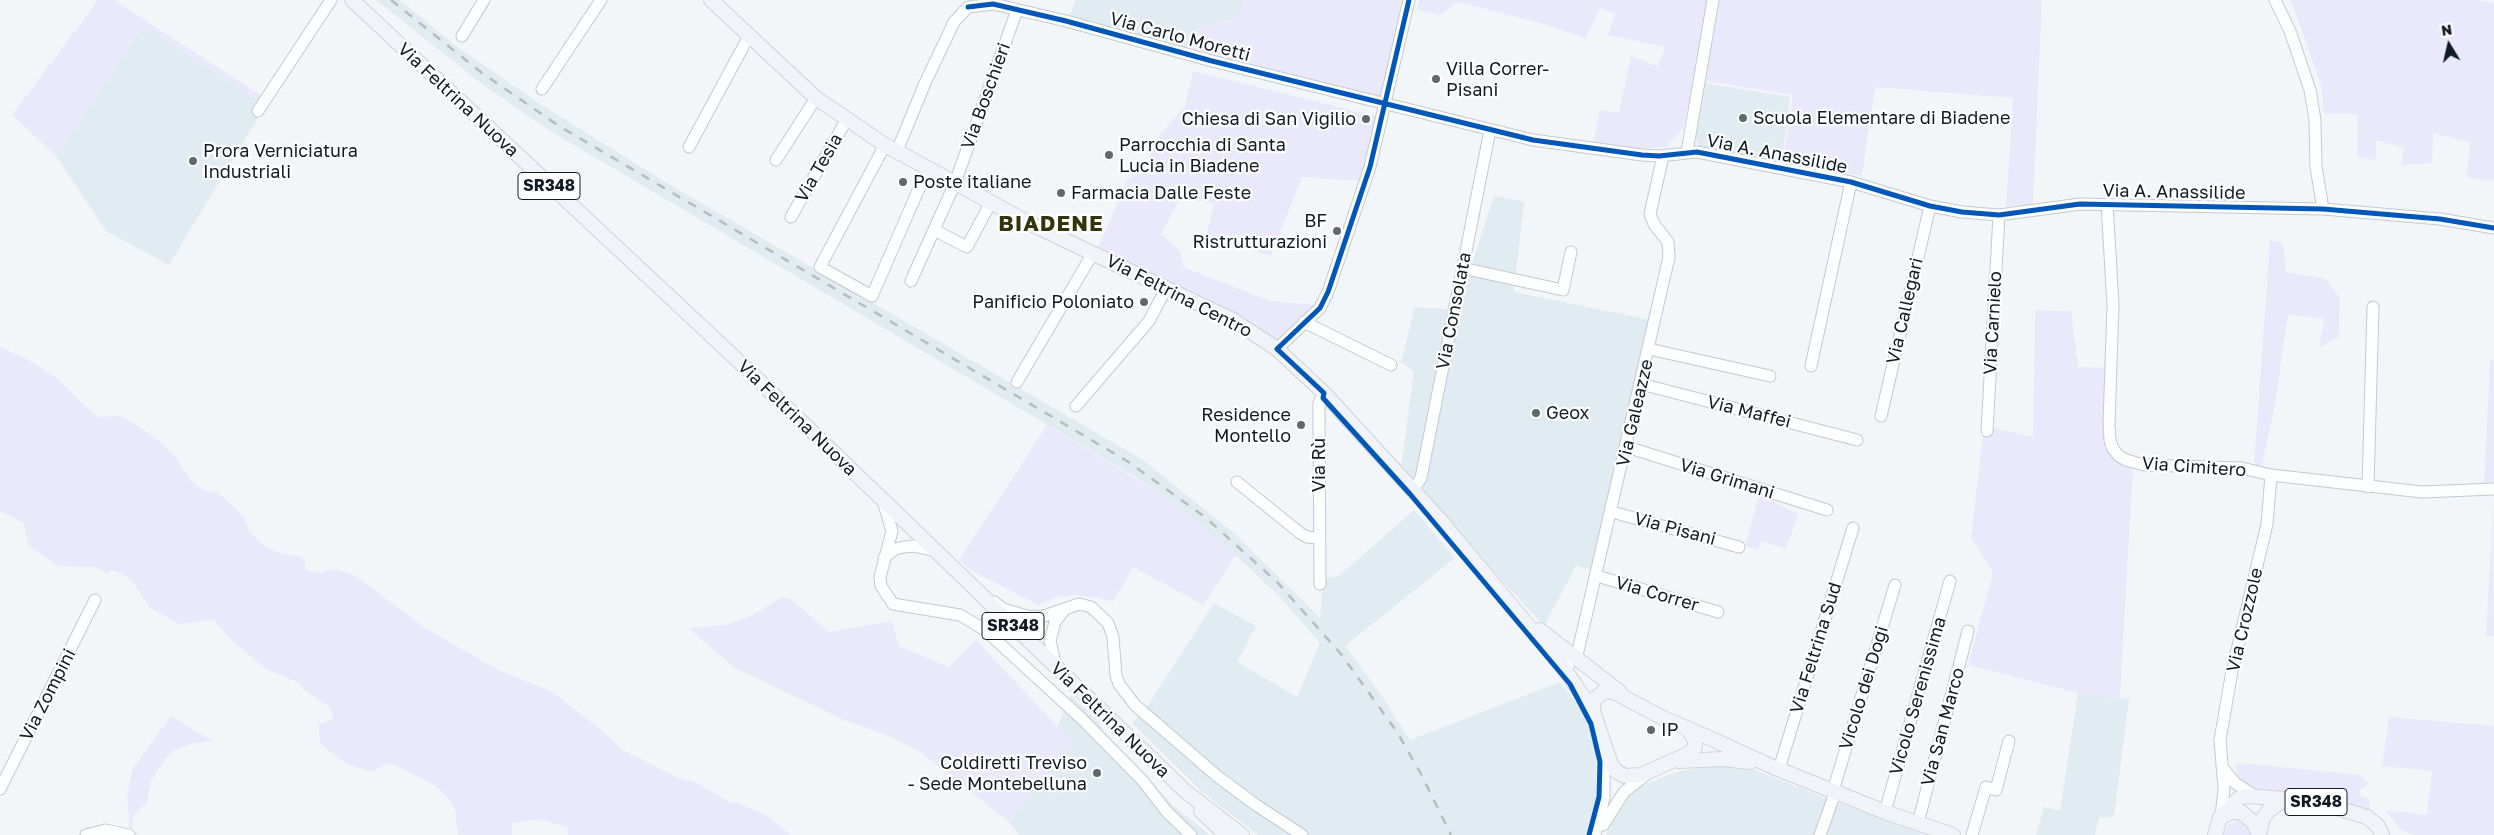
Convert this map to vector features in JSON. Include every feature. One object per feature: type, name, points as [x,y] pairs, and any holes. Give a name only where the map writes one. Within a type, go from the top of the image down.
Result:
[{"type":"main road","name":"Via Feltrina Nuova","points":[[352,0],[882,499],[1184,791],[1242,835]]},
{"type":"main road","name":"Via Feltrina Centro","points":[[711,0],[816,98],[891,148],[1031,224],[1234,320],[1277,349],[1324,393],[1413,490],[1565,670]]},
{"type":"main road","name":"Via Feltrina Centro","points":[[1513,607],[1574,658]]},
{"type":"main road","points":[[1574,658],[1649,711],[1834,792],[1953,835]]},
{"type":"main road","points":[[1565,670],[1593,711],[1611,764],[1621,775],[1629,777],[1649,772],[1687,755],[1694,747],[1694,738],[1688,729]]},
{"type":"main road","points":[[1593,711],[1594,700],[1599,694],[1608,691],[1626,696]]},
{"type":"main road","points":[[1674,761],[1733,759],[1776,768]]},
{"type":"main road","points":[[1184,791],[1214,825],[1226,835]]},
{"type":"main road","points":[[2215,835],[2220,817],[2236,799],[2255,796],[2291,799]]},
{"type":"main road","name":"SR348","points":[[2259,835],[2262,821],[2269,810],[2279,802],[2291,799],[2311,800],[2364,816],[2380,830],[2391,835]]},
{"type":"main road","points":[[2220,817],[2232,812],[2241,812],[2253,822],[2259,835]]},
{"type":"street","points":[[258,111],[331,0]]},
{"type":"street","points":[[462,36],[484,0]]},
{"type":"street","points":[[542,89],[601,0]]},
{"type":"street","points":[[1277,349],[1320,308],[1328,292],[1370,167],[1409,0]]},
{"type":"street","points":[[1687,152],[1713,0]]},
{"type":"street","points":[[2275,0],[2290,30],[2310,90],[2315,120],[2316,168],[2323,209]]},
{"type":"street","points":[[928,168],[872,296],[820,267],[891,148],[954,22],[966,4]]},
{"type":"street","name":"Via Carlo Moretti","points":[[966,4],[993,4],[1231,66],[1385,103]]},
{"type":"street","name":"Via Boschieri","points":[[955,183],[1017,10]]},
{"type":"street","points":[[689,147],[749,36]]},
{"type":"street","points":[[776,160],[816,98]]},
{"type":"street","name":"Via A. Anassilide","points":[[1385,103],[1533,140],[1636,155],[1663,156],[1687,152],[1754,162],[1850,182],[1930,206],[1962,212],[1999,215],[2080,204],[2323,209],[2440,219],[2494,228]]},
{"type":"street","name":"Via Tesia","points":[[791,216],[847,119]]},
{"type":"street","name":"Via Consolata","points":[[1413,490],[1421,478],[1490,130]]},
{"type":"street","name":"Via Galeazze","points":[[1565,670],[1578,651],[1597,576],[1670,253],[1668,242],[1654,224],[1650,214],[1663,156]]},
{"type":"street","points":[[1811,366],[1850,182]]},
{"type":"street","points":[[911,281],[955,183]]},
{"type":"street","points":[[934,230],[967,247],[991,202]]},
{"type":"street","name":"Via Cimitero","points":[[2107,204],[2112,285],[2110,424],[2113,448],[2126,460],[2144,465],[2242,468],[2271,475],[2422,492],[2494,489]]},
{"type":"street","name":"Via Callegari","points":[[1881,416],[1930,206]]},
{"type":"street","name":"Via Carnielo","points":[[1987,430],[1999,215]]},
{"type":"street","points":[[1462,268],[1563,290],[1571,252]]},
{"type":"street","points":[[1017,382],[1093,253]]},
{"type":"street","points":[[1076,406],[1149,321],[1167,287]]},
{"type":"street","points":[[2368,487],[2373,307]]},
{"type":"street","points":[[1304,322],[1391,365]]},
{"type":"street","points":[[1649,349],[1770,376]]},
{"type":"street","name":"Via Maffei","points":[[1641,384],[1857,440]]},
{"type":"street","name":"Via Rù","points":[[1320,584],[1318,538],[1319,408],[1324,393]]},
{"type":"street","name":"Via Grimani","points":[[1627,447],[1827,510]]},
{"type":"street","name":"Via Crozzole","points":[[2220,817],[2224,792],[2220,740],[2232,671],[2267,524],[2271,475]]},
{"type":"street","points":[[1237,482],[1307,538],[1318,538]]},
{"type":"street","points":[[882,499],[892,531],[880,577],[881,586],[893,604],[960,615],[985,630],[1082,719],[1143,781],[1167,812],[1191,835]]},
{"type":"street","name":"Via Pisani","points":[[1612,512],[1739,546]]},
{"type":"street","name":"Via Feltrina Sud","points":[[1776,768],[1853,528]]},
{"type":"street","points":[[884,558],[895,549],[904,547],[913,546],[936,551]]},
{"type":"street","name":"Via Correr","points":[[1597,576],[1718,612]]},
{"type":"street","name":"Vicolo Serenissima","points":[[1885,812],[1950,581]]},
{"type":"street","points":[[971,585],[1003,609],[1026,616],[1040,617],[1079,604],[1091,607],[1108,623],[1119,684],[1148,718],[1256,805],[1302,835]]},
{"type":"street","name":"Vicolo dei Dogi","points":[[1820,835],[1895,585]]},
{"type":"street","name":"Via Zompini","points":[[0,789],[95,600]]},
{"type":"street","points":[[1056,667],[1050,641],[1055,622],[1066,608]]},
{"type":"street","name":"Via San Marco","points":[[1918,823],[1968,631]]},
{"type":"street","points":[[1596,835],[1604,798],[1604,742]]},
{"type":"street","points":[[1972,835],[1986,786],[1996,790],[2009,742]]},
{"type":"street","points":[[2222,766],[2235,783],[2255,796]]},
{"type":"street","points":[[1596,835],[1624,792],[1649,772]]},
{"type":"street","points":[[86,835],[105,830],[129,835]]},
{"type":"shaded area","points":[[98,0],[114,0],[268,100],[266,105],[143,26],[56,156],[12,115]]},
{"type":"shaded area","points":[[376,0],[400,0],[456,46],[540,104],[662,180],[1143,460],[1236,535],[1320,618],[1323,579],[1339,576],[1414,510],[1455,558],[1345,646],[1382,696],[1410,740],[1560,682],[1583,711],[1594,739],[1596,754],[1596,800],[1585,835],[1258,835],[1200,790],[1132,723],[1147,707],[1214,603],[1256,626],[1237,662],[1297,697],[1320,643],[1278,595],[1228,548],[1163,495],[1134,476],[547,129],[482,84]]},
{"type":"shaded area","points":[[1076,0],[1245,0],[1239,18],[1196,29],[1191,54],[1068,21]]},
{"type":"shaded area","points":[[1245,0],[1402,0],[1382,101],[1191,54],[1196,29],[1239,18]]},
{"type":"shaded area","points":[[1419,0],[2042,0],[2033,205],[2006,206],[2013,98],[1875,87],[1862,176],[1783,160],[1793,95],[1694,79],[1683,129],[1666,147],[1636,149],[1593,144],[1600,110],[1619,113],[1631,56],[1658,66],[1665,47],[1608,35],[1615,14],[1600,8],[1586,39],[1544,24],[1458,2],[1440,15],[1417,10]]},
{"type":"shaded area","points":[[2291,0],[2476,0],[2494,3],[2494,181],[2467,177],[2470,142],[2433,133],[2432,163],[2401,165],[2404,148],[2376,140],[2376,160],[2357,157],[2358,114],[2324,114],[2321,85]]},
{"type":"shaded area","points":[[143,26],[266,105],[169,265],[106,231],[56,156]]},
{"type":"shaded area","points":[[1193,71],[1379,117],[1360,181],[1302,177],[1271,256],[1206,237],[1214,204],[1181,196],[1161,234],[1181,252],[1183,267],[1270,301],[1317,305],[1274,344],[1097,250],[1128,178],[1145,173],[1156,139],[1185,106]]},
{"type":"shaded area","name":"Scuola Elementare di Biadene","points":[[1704,83],[1790,97],[1782,160],[1701,148],[1695,138]]},
{"type":"shaded area","points":[[1494,196],[1524,202],[1514,292],[1652,320],[1594,570],[1576,566],[1544,626],[1423,495],[1401,467],[1414,372],[1401,362],[1415,307],[1457,310]]},
{"type":"shaded area","points":[[2270,240],[2283,243],[2286,272],[2326,279],[2340,298],[2339,337],[2319,348],[2324,319],[2288,314],[2275,404],[2262,466],[2254,465]]},
{"type":"shaded area","points":[[2035,310],[2071,311],[2078,367],[2111,368],[2112,442],[2133,467],[2120,698],[2078,693],[1968,665],[1993,573],[1971,537],[1984,426],[2033,437]]},
{"type":"shaded area","points":[[0,347],[27,359],[58,379],[92,413],[99,417],[120,416],[134,423],[158,440],[175,457],[191,481],[203,490],[217,492],[244,517],[249,531],[259,542],[278,553],[300,556],[305,561],[305,569],[311,572],[319,573],[334,569],[354,575],[425,628],[500,671],[551,691],[599,728],[621,749],[676,777],[697,783],[731,803],[738,803],[766,815],[791,835],[568,835],[567,827],[539,819],[512,823],[512,835],[458,835],[455,810],[452,803],[437,787],[395,765],[388,764],[375,770],[367,771],[345,763],[322,745],[319,738],[319,724],[333,720],[332,712],[328,706],[303,689],[299,683],[266,669],[230,639],[214,620],[179,624],[149,607],[132,581],[124,575],[110,569],[108,574],[95,567],[58,566],[28,545],[24,523],[0,511]]},
{"type":"shaded area","points":[[2490,360],[2494,360],[2494,490],[2491,490],[2492,483],[2484,483]]},
{"type":"shaded area","points":[[1047,425],[1163,495],[1236,555],[1203,605],[1133,567],[1113,602],[1100,598],[1074,595],[1057,597],[1038,605],[969,569],[959,560]]},
{"type":"shaded area","points":[[2493,490],[2494,636],[2486,636],[2492,527]]},
{"type":"shaded area","points":[[1759,495],[1798,514],[1786,549],[1761,541],[1758,550],[1745,546]]},
{"type":"shaded area","points":[[780,598],[790,598],[829,632],[892,621],[899,646],[948,667],[976,640],[1073,743],[1009,822],[923,754],[889,736],[842,719],[735,668],[688,628],[725,625],[753,615]]},
{"type":"shaded area","points":[[2078,693],[2129,699],[2114,817],[2099,818],[2095,835],[2036,835],[2044,807],[2060,811]]},
{"type":"shaded area","points":[[1071,695],[1098,721],[1106,735],[1173,805],[1210,835],[1019,835],[1009,822],[1073,743],[1057,727]]},
{"type":"shaded area","points":[[171,716],[213,741],[194,743],[173,751],[167,757],[151,781],[147,802],[133,816],[132,830],[139,835],[130,835],[127,796],[133,768]]},
{"type":"shaded area","points":[[2389,717],[2494,726],[2494,835],[2414,835],[2401,830],[2385,810],[2427,815],[2432,771],[2382,766]]},
{"type":"shaded area","points":[[2236,764],[2360,775],[2369,784],[2360,789],[2359,796],[2369,799],[2370,811],[2266,795],[2246,786],[2236,776]]},
{"type":"shaded area","points":[[1742,765],[1926,835],[1606,835],[1620,797],[1634,789],[1668,775],[1689,769]]},
{"type":"shaded area","points":[[2238,820],[2248,825],[2253,835],[2224,835],[2228,825]]},
{"type":"railway","points":[[391,0],[482,73],[559,126],[1127,461],[1205,517],[1277,582],[1341,654],[1397,732],[1421,774],[1451,835]]},
{"type":"cycle path","points":[[1409,0],[1370,167],[1328,292],[1320,308],[1277,349],[1324,393],[1323,398],[1410,494],[1570,684],[1591,724],[1600,762],[1599,797],[1589,835]]},
{"type":"cycle path","points":[[968,7],[993,4],[1066,21],[1212,61],[1533,140],[1642,155],[1659,156],[1697,152],[1851,182],[1930,206],[1962,212],[1999,215],[2080,204],[2323,209],[2440,219],[2494,228]]},
{"type":"place","name":"Villa Correr- Pisani","points":[[1436,79]]},
{"type":"place","name":"Scuola Elementare di Biadene","points":[[1743,118]]},
{"type":"place","name":"Chiesa di San Vigilio","points":[[1366,119]]},
{"type":"place","name":"Parrocchia di Santa Lucia in Biadene","points":[[1109,155]]},
{"type":"place","name":"Prora Verniciatura Industriali","points":[[193,161]]},
{"type":"place","name":"Poste italiane","points":[[903,182]]},
{"type":"place","name":"Farmacia Dalle Feste","points":[[1061,193]]},
{"type":"place","name":"BF Ristrutturazioni","points":[[1337,231]]},
{"type":"place","name":"Panificio Poloniato","points":[[1144,302]]},
{"type":"place","name":"Geox","points":[[1536,413]]},
{"type":"place","name":"Residence Montello","points":[[1301,425]]},
{"type":"place","name":"IP","points":[[1651,730]]},
{"type":"place","name":"Coldiretti Treviso - Sede Montebelluna","points":[[1097,773]]},
{"type":"district","name":"BIADENE","points":[[1051,224]]}]
